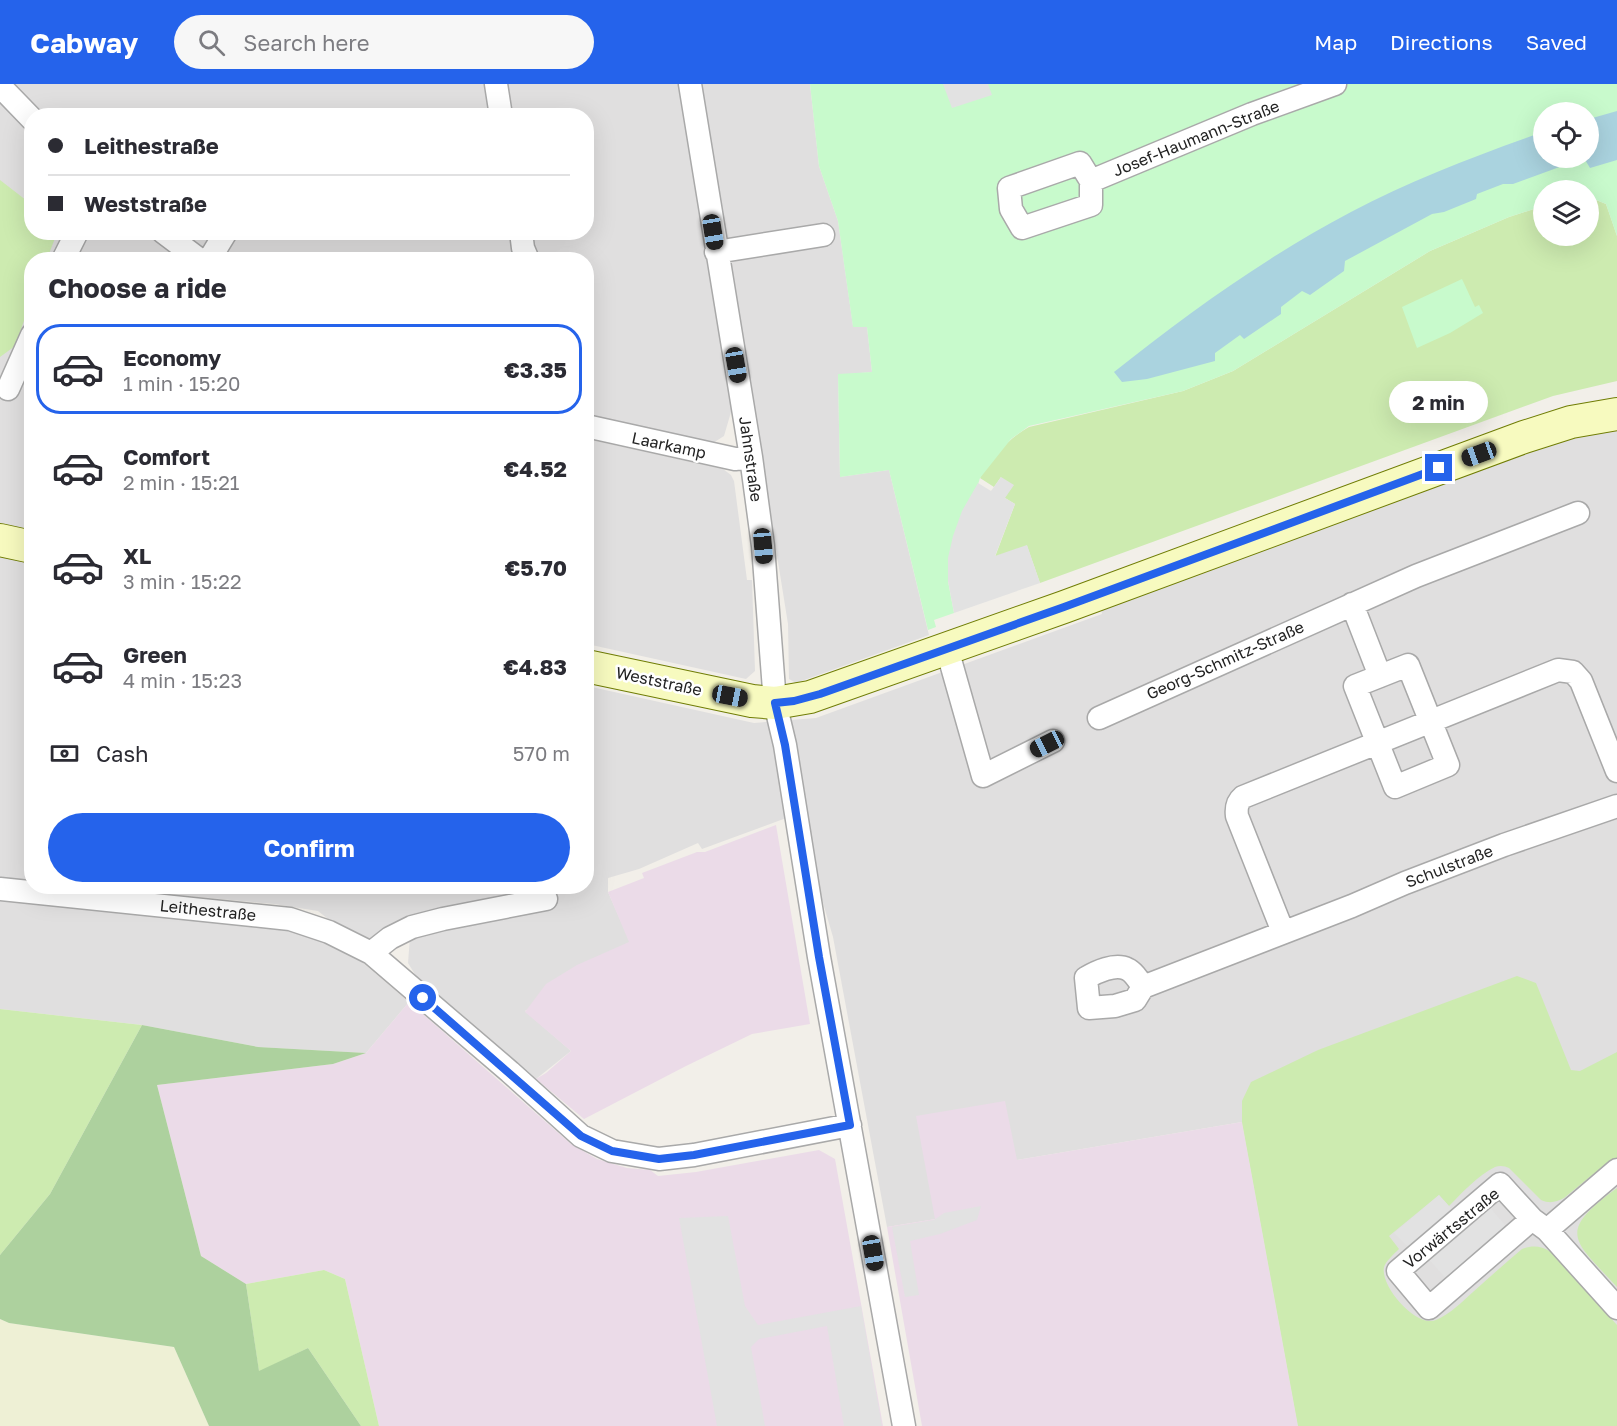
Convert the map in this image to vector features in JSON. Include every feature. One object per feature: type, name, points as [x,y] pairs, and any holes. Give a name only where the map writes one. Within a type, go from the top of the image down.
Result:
[{"type":"street","points":[[496,84],[500,108]]},
{"type":"street","name":"Jahnstraße","points":[[690,84],[751,457],[763,546],[775,703],[785,745],[819,957],[904,1426]]},
{"type":"street","name":"Josef-Haumann-Straße","points":[[1091,181],[1252,114],[1335,84]]},
{"type":"street","points":[[0,86],[24,111]]},
{"type":"street","points":[[716,252],[824,235]]},
{"type":"street","points":[[174,240],[189,252]]},
{"type":"street","points":[[8,390],[24,353]]},
{"type":"street","name":"Weststraße","points":[[594,668],[741,699],[775,703],[794,701],[947,649],[1524,437],[1571,422],[1617,414]]},
{"type":"street","name":"Laarkamp","points":[[594,428],[735,459],[751,457]]},
{"type":"street","name":"Georg-Schmitz-Straße","points":[[1099,718],[1352,604],[1578,513]]},
{"type":"street","points":[[0,540],[24,545]]},
{"type":"street","points":[[1352,604],[1380,676]]},
{"type":"street","points":[[947,649],[983,776],[1053,741]]},
{"type":"street","points":[[1408,665],[1448,765],[1395,787],[1355,686],[1380,676],[1408,665]]},
{"type":"street","points":[[1143,987],[1282,932],[1237,816],[1239,801],[1247,795],[1558,670],[1573,672],[1581,681],[1617,771]]},
{"type":"street","name":"Schulstraße","points":[[1282,932],[1504,845],[1617,806]]},
{"type":"street","name":"Leithestraße","points":[[0,889],[24,890]]},
{"type":"street","name":"Leithestraße","points":[[74,894],[290,919],[330,932],[371,953],[581,1136],[612,1151],[659,1159],[694,1155],[850,1125]]},
{"type":"street","points":[[371,953],[390,938],[412,927],[546,899]]},
{"type":"street","name":"Vorwärtsstraße","points":[[1540,1224],[1500,1184],[1398,1271],[1429,1308],[1540,1224],[1617,1170]]},
{"type":"street","points":[[1540,1224],[1617,1308]]},
{"type":"shaded area","points":[[0,84],[683,84],[738,388],[724,436],[713,443],[594,416],[594,252],[24,252],[24,540],[0,535]]},
{"type":"shaded area","points":[[694,84],[810,84],[819,166],[838,221],[853,326],[867,327],[872,372],[838,375],[840,477],[889,470],[929,635],[796,683],[789,679],[788,624],[758,437]]},
{"type":"shaded area","points":[[943,84],[988,84],[992,95],[952,108]]},
{"type":"shaded area","points":[[1617,427],[1617,1426],[1298,1426],[1242,1122],[1017,1160],[917,1116],[936,1219],[887,1227],[833,937],[797,814],[702,849],[698,843],[639,869],[608,878],[608,892],[630,942],[525,1011],[571,1051],[536,1079],[416,976],[408,963],[411,924],[371,953],[318,911],[274,904],[166,894],[594,894],[594,688],[754,723],[816,718],[1102,614],[1100,604],[1576,435]]},
{"type":"shaded area","points":[[594,441],[723,469],[731,475],[734,481],[747,580],[752,580],[755,671],[746,679],[594,646]]},
{"type":"shaded area","points":[[1001,477],[1014,485],[1005,498],[1015,504],[995,556],[1027,545],[1040,583],[954,613],[948,581],[948,558],[953,536],[962,511],[978,483],[991,491]]},
{"type":"shaded area","points":[[0,554],[24,559],[24,894],[82,894],[289,927],[335,944],[362,962],[409,1002],[366,1053],[258,1047],[142,1025],[0,1009]]},
{"type":"shaded area","points":[[776,825],[810,1024],[752,1034],[584,1119],[536,1079],[571,1051],[525,1012],[546,984],[577,965],[629,942],[608,892],[644,878],[642,873]]},
{"type":"shaded area","points":[[409,1002],[571,1144],[597,1159],[627,1168],[650,1170],[658,1176],[696,1172],[819,1150],[835,1159],[883,1426],[379,1426],[345,1279],[324,1270],[246,1284],[201,1256],[157,1085],[333,1064],[366,1053]]},
{"type":"shaded area","points":[[1005,1101],[1017,1160],[1242,1122],[1298,1426],[922,1426],[887,1227],[935,1219],[916,1116]]},
{"type":"shaded area","points":[[1439,1195],[1464,1223],[1487,1204],[1509,1230],[1450,1283],[1426,1256],[1406,1245],[1394,1233]]},
{"type":"shaded area","points":[[981,1206],[977,1220],[940,1234],[910,1241],[919,1295],[905,1297],[892,1227],[934,1220],[944,1213]]},
{"type":"shaded area","points":[[728,1216],[745,1306],[758,1325],[861,1306],[882,1426],[844,1426],[827,1326],[759,1339],[751,1347],[765,1426],[717,1426],[679,1218]]},
{"type":"green space","points":[[810,84],[1617,84],[1617,236],[1606,204],[1599,201],[1599,180],[1533,180],[1533,209],[1509,217],[1430,251],[1233,371],[1183,391],[1029,426],[1011,439],[980,478],[948,581],[954,613],[934,620],[936,627],[928,630],[889,470],[840,477],[838,374],[872,372],[867,327],[853,327],[838,221],[819,166]]},
{"type":"green space","points":[[0,180],[24,199],[24,240],[54,240],[50,252],[24,252],[24,321],[15,346],[0,357]]},
{"type":"green space","points":[[1599,201],[1606,204],[1617,236],[1617,381],[1553,396],[1040,583],[1027,546],[995,557],[1015,504],[1005,498],[1001,477],[994,487],[980,478],[1001,449],[1029,427],[1183,391],[1233,371],[1430,251],[1509,217],[1533,209],[1533,246],[1599,246]]},
{"type":"green space","points":[[1462,279],[1475,307],[1479,305],[1483,313],[1450,333],[1417,348],[1402,307]]},
{"type":"green space","points":[[1517,976],[1536,983],[1571,1070],[1580,1071],[1617,1052],[1617,1158],[1607,1163],[1564,1198],[1556,1201],[1541,1200],[1509,1168],[1502,1166],[1495,1167],[1482,1175],[1449,1206],[1439,1195],[1389,1236],[1399,1249],[1385,1265],[1384,1275],[1393,1294],[1410,1312],[1428,1321],[1436,1320],[1456,1308],[1522,1249],[1537,1247],[1551,1252],[1617,1325],[1617,1426],[1298,1426],[1242,1122],[1242,1101],[1251,1082],[1318,1050]]},
{"type":"green space","points":[[0,1009],[142,1025],[50,1194],[0,1255]]},
{"type":"green space","points":[[142,1025],[258,1047],[366,1053],[333,1064],[157,1085],[201,1256],[246,1284],[259,1371],[308,1348],[361,1426],[209,1426],[174,1347],[9,1323],[0,1319],[0,1255],[50,1194]]},
{"type":"green space","points":[[1617,1188],[1617,1287],[1582,1247],[1578,1237],[1578,1227],[1597,1203]]},
{"type":"green space","points":[[324,1270],[345,1279],[379,1426],[361,1426],[308,1348],[259,1372],[246,1284]]},
{"type":"green space","points":[[0,1319],[9,1323],[174,1347],[209,1426],[0,1426]]},
{"type":"water","points":[[1617,111],[1617,160],[1599,165],[1599,116]]},
{"type":"water","points":[[1533,136],[1533,168],[1557,168],[1477,194],[1476,199],[1444,212],[1432,214],[1345,261],[1344,271],[1310,295],[1302,291],[1281,307],[1281,314],[1244,339],[1240,335],[1215,353],[1215,361],[1147,379],[1122,382],[1114,372],[1200,307],[1319,229],[1398,189]]},
{"type":"route","points":[[423,998],[581,1136],[612,1151],[659,1159],[694,1155],[850,1125],[819,957],[785,745],[775,703],[820,694],[1064,607],[1439,468]]}]
